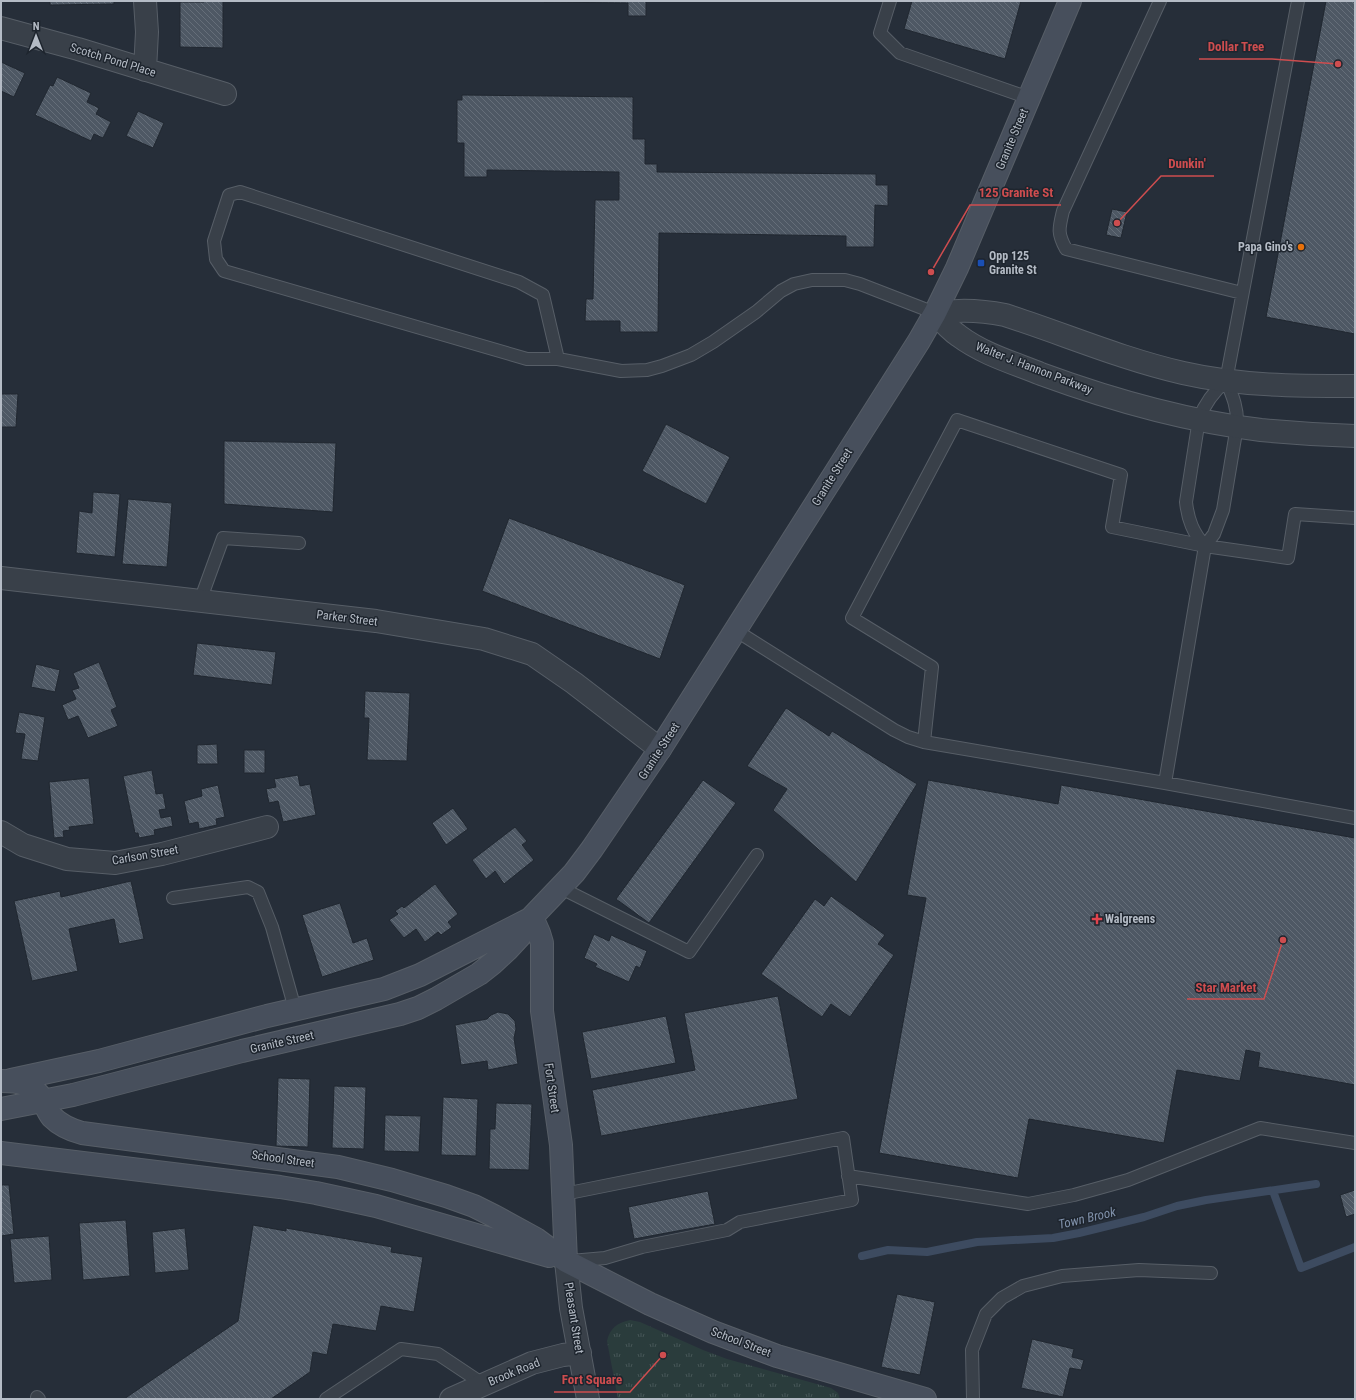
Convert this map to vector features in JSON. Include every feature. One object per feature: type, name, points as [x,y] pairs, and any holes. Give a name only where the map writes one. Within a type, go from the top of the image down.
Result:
[{"type":"main road","name":"Granite Street","points":[[1,1109],[43,1102],[98,1089],[279,1042],[382,1019],[418,1008],[479,974],[507,950],[520,936],[532,917],[574,873],[604,832],[660,749],[915,347],[935,313],[963,254],[1070,1]]},
{"type":"main road","name":"Granite Street","points":[[1,1081],[38,1075],[99,1061],[295,1009],[365,994],[401,984],[450,961],[532,917]]},
{"type":"main road","name":"Fort Street","points":[[532,917],[540,932],[542,943],[542,1011],[560,1145],[564,1194],[566,1261]]},
{"type":"main road","name":"School Street","points":[[1,1081],[15,1081],[33,1088],[53,1118],[61,1124],[82,1133],[338,1167],[419,1187],[467,1204],[494,1216],[536,1239],[566,1261],[650,1304],[743,1344],[777,1356],[911,1397]]},
{"type":"main road","name":"School Street","points":[[1,1153],[280,1187],[346,1199],[405,1214],[566,1261]]},
{"type":"street","points":[[144,70],[147,32],[145,1]]},
{"type":"street","name":"Scotch Pond Place","points":[[1,28],[78,49],[225,94]]},
{"type":"street","points":[[935,313],[969,310],[986,311],[1005,315],[1154,365],[1184,373],[1226,381],[1282,386],[1355,386]]},
{"type":"street","name":"Walter J. Hannon Parkway","points":[[935,313],[959,336],[992,354],[1059,380],[1107,396],[1199,419],[1237,426],[1292,432],[1355,436]]},
{"type":"street","name":"Parker Street","points":[[1,578],[376,621],[484,639],[532,654],[574,683],[660,749]]},
{"type":"street","name":"Carlson Street","points":[[1,832],[23,845],[67,858],[115,863],[162,854],[267,827]]},
{"type":"street","name":"Pleasant Street","points":[[566,1261],[571,1308],[588,1399]]},
{"type":"street","name":"Brook Road","points":[[451,1399],[532,1363],[562,1355],[580,1353]]},
{"type":"lane","points":[[890,1],[880,33],[900,53],[1029,98]]},
{"type":"lane","points":[[1160,1],[1063,211],[1059,228],[1061,240],[1066,249],[1242,293]]},
{"type":"lane","points":[[1166,783],[1206,546],[1214,534],[1224,510],[1237,426],[1235,405],[1226,381],[1298,1]]},
{"type":"lane","points":[[558,358],[543,296],[519,282],[240,192],[229,195],[214,241],[216,259],[224,271],[527,359],[558,358],[621,371],[647,370],[662,366],[692,355],[713,342],[746,320],[781,291],[794,284],[812,280],[845,280],[860,284],[935,313]]},
{"type":"lane","points":[[1206,546],[1197,537],[1191,527],[1186,502],[1199,419],[1209,398],[1216,389],[1226,381]]},
{"type":"lane","points":[[924,742],[932,667],[852,618],[957,420],[1121,475],[1112,527],[1206,546],[1288,558],[1295,514],[1355,518]]},
{"type":"lane","points":[[200,600],[223,538],[299,543]]},
{"type":"lane","points":[[735,630],[894,730],[908,737],[924,742],[1166,783],[1355,818]]},
{"type":"lane","points":[[560,888],[689,952],[757,855]]},
{"type":"lane","points":[[173,898],[248,887],[258,892],[272,928],[295,1009]]},
{"type":"lane","points":[[848,1176],[1028,1204],[1074,1195],[1128,1180],[1260,1128],[1355,1143]]},
{"type":"lane","points":[[564,1194],[843,1138],[852,1200],[740,1222],[727,1230],[642,1247],[605,1258],[566,1261]]},
{"type":"lane","points":[[974,1399],[972,1350],[986,1314],[1002,1298],[1023,1286],[1062,1276],[1139,1270],[1211,1273]]},
{"type":"lane","points":[[326,1399],[401,1349],[438,1354],[483,1384]]},
{"type":"green space","points":[[630,1320],[640,1322],[727,1359],[831,1388],[838,1393],[840,1399],[618,1399],[607,1341],[612,1329],[621,1323]]},
{"type":"building","points":[[50,1],[114,1],[114,4],[50,5]]},
{"type":"building","points":[[223,1],[223,48],[180,47],[180,2]]},
{"type":"building","points":[[544,1],[646,1],[646,16],[628,16],[628,3]]},
{"type":"building","points":[[912,1],[1021,1],[1005,59],[904,29]]},
{"type":"building","points":[[1326,1],[1355,1],[1355,334],[1266,317]]},
{"type":"building","points":[[1,62],[25,73],[14,97],[1,91]]},
{"type":"building","points":[[57,77],[91,93],[87,102],[99,108],[96,114],[111,122],[103,138],[94,134],[91,141],[35,115],[50,85],[53,86]]},
{"type":"building","points":[[462,95],[633,97],[633,139],[645,139],[645,164],[657,164],[657,172],[876,174],[876,185],[888,185],[888,206],[875,205],[874,247],[846,247],[846,236],[659,233],[658,332],[620,332],[620,321],[585,321],[586,299],[593,299],[595,200],[619,200],[619,172],[487,170],[487,177],[464,177],[464,143],[457,143],[457,100],[462,100]]},
{"type":"building","points":[[138,111],[164,123],[153,148],[126,136]]},
{"type":"building","points":[[1112,209],[1127,212],[1121,238],[1106,235]]},
{"type":"building","points":[[1,394],[18,394],[16,427],[1,427]]},
{"type":"building","points":[[666,424],[730,457],[706,504],[642,471]]},
{"type":"building","points":[[224,441],[336,443],[333,512],[224,504]]},
{"type":"building","points":[[93,492],[120,494],[115,557],[76,553],[79,511],[92,513]]},
{"type":"building","points":[[128,499],[172,503],[167,567],[122,564]]},
{"type":"building","points":[[509,518],[685,585],[660,659],[482,591]]},
{"type":"building","points":[[197,643],[276,652],[272,685],[193,675]]},
{"type":"building","points":[[99,662],[117,707],[111,710],[118,726],[88,738],[78,716],[68,720],[62,705],[76,699],[72,690],[79,688],[73,673]]},
{"type":"building","points":[[36,664],[60,670],[55,692],[31,687]]},
{"type":"building","points":[[365,691],[410,693],[407,761],[367,760],[369,718],[364,718]]},
{"type":"building","points":[[786,708],[829,736],[832,731],[917,784],[856,882],[773,810],[787,789],[747,766]]},
{"type":"building","points":[[19,712],[45,717],[38,761],[21,759],[25,734],[15,733]]},
{"type":"building","points":[[217,744],[218,764],[197,764],[197,745]]},
{"type":"building","points":[[244,750],[265,750],[265,773],[244,773]]},
{"type":"building","points":[[152,770],[156,794],[163,793],[166,809],[159,810],[161,818],[171,816],[173,826],[154,830],[155,835],[139,838],[138,833],[135,833],[123,776]]},
{"type":"building","points":[[298,775],[300,786],[310,784],[316,815],[283,822],[278,801],[269,803],[266,789],[276,787],[274,779]]},
{"type":"building","points":[[89,778],[94,824],[69,827],[70,830],[63,831],[64,837],[54,838],[49,782]]},
{"type":"building","points":[[703,780],[736,803],[649,923],[616,899]]},
{"type":"building","points":[[928,780],[1058,804],[1061,785],[1355,838],[1355,1085],[1258,1067],[1260,1053],[1246,1050],[1240,1081],[1177,1070],[1164,1143],[1029,1119],[1018,1178],[879,1153],[926,898],[907,895]]},
{"type":"building","points":[[218,785],[225,817],[216,819],[217,825],[199,829],[198,822],[189,824],[184,801],[202,796],[201,789]]},
{"type":"building","points":[[453,808],[468,829],[446,845],[432,823]]},
{"type":"building","points":[[515,827],[527,841],[522,845],[534,860],[504,884],[495,871],[486,879],[472,860]]},
{"type":"building","points":[[131,881],[144,939],[119,944],[114,919],[69,929],[78,971],[32,981],[14,901],[60,891],[61,897]]},
{"type":"building","points":[[435,884],[458,914],[448,922],[452,927],[441,935],[438,932],[425,942],[416,929],[404,938],[389,920],[398,914],[395,911],[402,906],[404,908]]},
{"type":"building","points":[[831,896],[885,935],[878,944],[894,955],[850,1017],[831,1004],[822,1017],[761,974],[815,899],[824,906]]},
{"type":"building","points":[[340,903],[353,943],[367,938],[374,960],[322,977],[302,915]]},
{"type":"building","points":[[594,934],[609,941],[611,935],[647,951],[640,968],[636,966],[629,982],[595,967],[597,964],[584,958]]},
{"type":"building","points":[[778,996],[798,1099],[601,1136],[592,1090],[695,1070],[684,1013]]},
{"type":"building","points":[[498,1012],[508,1014],[515,1021],[516,1029],[514,1038],[518,1064],[488,1070],[487,1061],[461,1065],[455,1025],[487,1019],[491,1015]]},
{"type":"building","points":[[666,1016],[676,1063],[591,1079],[582,1032]]},
{"type":"building","points":[[278,1078],[310,1079],[308,1147],[276,1146]]},
{"type":"building","points":[[334,1086],[366,1087],[364,1149],[332,1148]]},
{"type":"building","points":[[443,1097],[478,1099],[476,1156],[441,1155]]},
{"type":"building","points":[[496,1103],[532,1104],[529,1170],[489,1169],[490,1129],[495,1129]]},
{"type":"building","points":[[385,1115],[421,1116],[419,1152],[384,1151]]},
{"type":"building","points":[[1,1185],[9,1185],[14,1234],[1,1236]]},
{"type":"building","points":[[1355,1190],[1355,1214],[1346,1217],[1340,1195]]},
{"type":"building","points":[[708,1191],[715,1224],[634,1239],[628,1207]]},
{"type":"building","points":[[126,1220],[130,1276],[83,1280],[79,1223]]},
{"type":"building","points":[[253,1225],[286,1231],[286,1228],[392,1247],[391,1252],[423,1257],[414,1312],[381,1306],[376,1331],[333,1324],[327,1355],[313,1352],[310,1372],[271,1399],[124,1399],[238,1321]]},
{"type":"building","points":[[185,1228],[189,1270],[155,1273],[152,1232]]},
{"type":"building","points":[[49,1236],[52,1280],[14,1283],[10,1239]]},
{"type":"building","points":[[897,1294],[935,1302],[920,1375],[881,1367]]},
{"type":"building","points":[[1032,1339],[1074,1349],[1072,1357],[1084,1360],[1081,1370],[1070,1368],[1063,1397],[1021,1388]]},
{"type":"waterway","name":"Town Brook","points":[[862,1256],[888,1250],[927,1252],[977,1242],[1053,1238],[1144,1217],[1177,1206],[1206,1200],[1316,1184]]},
{"type":"waterway","points":[[1273,1191],[1301,1268],[1355,1247]]},
{"type":"place","name":"Dollar Tree","points":[[1338,64]]},
{"type":"place","name":"Dunkin'","points":[[1117,223]]},
{"type":"place","name":"Papa Gino's","points":[[1301,247]]},
{"type":"place","name":"Opp 125 Granite St","points":[[981,263]]},
{"type":"place","name":"125 Granite St","points":[[931,272]]},
{"type":"place","name":"Walgreens","points":[[1097,919]]},
{"type":"place","name":"Star Market","points":[[1283,940]]},
{"type":"place","name":"Fort Square","points":[[663,1355]]}]
